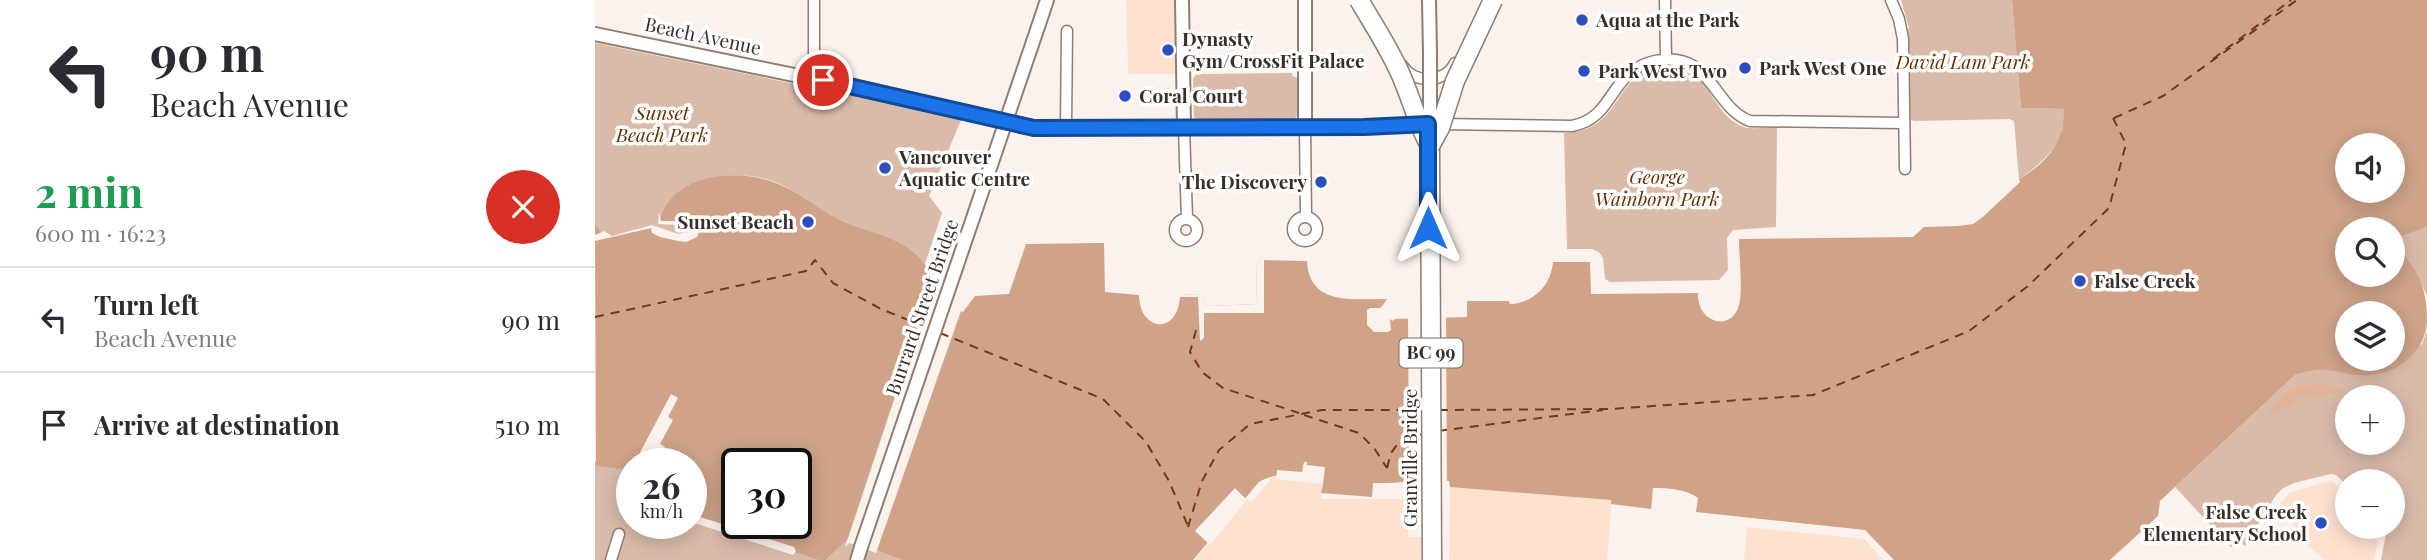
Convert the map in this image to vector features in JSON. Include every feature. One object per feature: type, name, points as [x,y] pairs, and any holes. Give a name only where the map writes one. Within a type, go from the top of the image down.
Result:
[{"type":"highway","name":"Granville Bridge","points":[[1362,0],[1399,70],[1421,130],[1430,146],[1432,560]]},
{"type":"highway","name":"Granville Bridge","points":[[1430,146],[1440,128],[1455,81],[1493,0]]},
{"type":"street","points":[[814,0],[814,79]]},
{"type":"street","name":"Burrard Street Bridge","points":[[857,560],[1047,0]]},
{"type":"street","points":[[1182,0],[1187,219]]},
{"type":"street","points":[[1305,0],[1306,217]]},
{"type":"street","points":[[1362,0],[1406,72],[1416,79],[1445,76],[1452,71],[1486,0]]},
{"type":"street","points":[[1428,0],[1428,228]]},
{"type":"street","name":"Granville Bridge","points":[[1428,0],[1430,146]]},
{"type":"street","points":[[1665,0],[1667,60],[1685,63],[1704,74],[1715,85],[1728,106],[1741,117],[1750,121],[1903,123]]},
{"type":"street","points":[[1891,0],[1903,39],[1905,169]]},
{"type":"street","points":[[1066,127],[1067,31]]},
{"type":"street","name":"Beach Avenue","points":[[595,34],[1034,128],[1428,124],[1572,126],[1585,123],[1600,113],[1618,84],[1629,74],[1646,64],[1667,60]]},
{"type":"street","points":[[611,560],[617,539]]},
{"type":"shaded area","points":[[1126,0],[1178,0],[1177,70],[1174,74],[1128,74]]},
{"type":"shaded area","name":"False Creek","points":[[2012,0],[2427,0],[2427,227],[2405,235],[2405,217],[2335,217],[2335,287],[2405,287],[2405,257],[2414,269],[2423,287],[2427,308],[2426,331],[2417,350],[2405,361],[2405,301],[2335,301],[2335,371],[2388,371],[2360,375],[2317,370],[2295,375],[2160,501],[2158,516],[2110,560],[1894,560],[1865,530],[1696,512],[1698,498],[1670,489],[1653,488],[1651,509],[1611,504],[1611,500],[1450,487],[1449,481],[1373,483],[1372,497],[1321,493],[1323,484],[1320,481],[1274,476],[1259,482],[1193,560],[902,560],[848,539],[826,560],[818,560],[754,539],[812,539],[812,448],[721,448],[721,528],[707,523],[707,448],[616,448],[616,468],[596,466],[595,224],[605,237],[652,228],[664,234],[691,235],[685,225],[660,221],[666,205],[677,193],[706,179],[741,176],[773,182],[838,219],[902,244],[923,262],[932,275],[925,298],[963,312],[975,296],[1009,294],[1026,244],[1104,243],[1105,292],[1139,295],[1146,317],[1159,324],[1167,323],[1173,317],[1180,295],[1198,294],[1204,298],[1205,304],[1210,306],[1256,304],[1257,263],[1264,255],[1307,255],[1308,272],[1322,291],[1345,299],[1387,299],[1381,308],[1392,321],[1467,317],[1467,301],[1518,303],[1533,297],[1545,286],[1553,262],[1590,262],[1591,294],[1698,293],[1703,312],[1715,321],[1723,321],[1735,314],[1739,305],[1739,239],[1913,237],[1924,227],[1973,224],[2020,182],[2019,179],[2045,159],[2063,131],[2064,109],[2021,108]]},
{"type":"shaded area","points":[[2316,383],[2327,384],[2335,387],[2335,394],[2303,398],[2299,395],[2295,404],[2268,412],[2286,393],[2304,384],[2308,386]]},
{"type":"shaded area","points":[[1278,471],[1323,478],[1321,499],[1408,499],[1408,537],[1443,537],[1443,560],[1194,560],[1209,544],[1195,531],[1235,488],[1251,503]]},
{"type":"shaded area","name":"False Creek Elementary School","points":[[2331,480],[2335,484],[2335,539],[2378,539],[2374,560],[2325,560],[2307,545],[2280,504],[2289,493]]},
{"type":"shaded area","points":[[1450,487],[1612,500],[1607,560],[1449,560]]},
{"type":"shaded area","points":[[1747,527],[1864,539],[1883,560],[1744,560]]},
{"type":"green space","name":"David Lam Park","points":[[1901,0],[2012,0],[2021,108],[2064,109],[2061,138],[2045,158],[2025,175],[2019,179],[2014,121],[1909,119],[1910,50],[1906,31],[1909,28]]},
{"type":"green space","name":"Sunset Beach Park","points":[[595,43],[962,118],[929,196],[942,213],[925,264],[905,247],[832,216],[775,182],[743,176],[725,176],[692,184],[678,193],[667,205],[661,221],[680,222],[691,230],[689,236],[612,239],[600,233],[595,224]]},
{"type":"green space","name":"George Wainborn Park","points":[[1665,66],[1693,75],[1724,112],[1744,127],[1777,127],[1776,227],[1733,230],[1727,238],[1728,270],[1719,280],[1610,282],[1605,279],[1603,258],[1599,252],[1592,249],[1567,249],[1564,133],[1584,130],[1598,122],[1635,78],[1647,70]]},
{"type":"green space","points":[[1292,73],[1292,76],[1298,78],[1298,114],[1294,120],[1199,121],[1194,117],[1193,78],[1197,74]]},
{"type":"green space","points":[[2427,227],[2427,296],[2417,275],[2405,260],[2405,233]]},
{"type":"green space","points":[[2427,331],[2427,560],[2381,560],[2385,539],[2405,539],[2405,469],[2335,469],[2335,475],[2294,483],[2276,495],[2245,546],[2239,542],[2231,547],[2175,487],[2295,375],[2325,368],[2369,375],[2376,371],[2405,371],[2405,354],[2422,344]]},
{"type":"green space","points":[[595,461],[596,465],[616,468],[616,539],[707,539],[707,523],[721,528],[721,539],[754,539],[818,560],[615,560],[619,547],[610,546],[605,560],[595,560]]},
{"type":"green space","points":[[848,539],[902,560],[826,560]]},
{"type":"pier","points":[[659,212],[661,221],[685,221],[699,232],[697,237],[686,242],[678,241],[660,237],[652,233],[651,228],[595,241],[595,235],[604,231],[612,236],[652,225],[678,234],[688,232],[679,225],[658,224]]},
{"type":"pier","points":[[1264,255],[1307,255],[1307,261],[1264,260],[1264,313],[1204,313],[1204,338],[1200,341],[1198,297],[1180,295],[1198,294],[1204,298],[1205,304],[1210,306],[1256,304],[1257,263]]},
{"type":"pier","points":[[931,288],[929,296],[962,308],[876,553],[849,543],[845,547]]},
{"type":"pier","points":[[1385,303],[1388,306],[1385,308],[1394,315],[1390,319],[1391,330],[1374,332],[1367,325],[1367,310],[1380,308]]},
{"type":"pier","points":[[1446,314],[1447,489],[1446,485],[1409,485],[1408,315]]},
{"type":"pier","points":[[671,394],[678,398],[668,417],[673,420],[660,444],[664,448],[642,448]]},
{"type":"pier","points":[[1304,462],[1307,462],[1307,465],[1325,467],[1323,484],[1276,479],[1277,470],[1302,472]]},
{"type":"pier","points":[[1235,488],[1247,500],[1210,545],[1195,531]]},
{"type":"pier","points":[[707,519],[721,524],[721,532],[707,527]]},
{"type":"pier","points":[[744,539],[769,539],[794,547],[796,551],[793,555]]},
{"type":"ferry route","points":[[2213,59],[2291,0]]},
{"type":"ferry route","points":[[2114,118],[2163,96],[2297,0]]},
{"type":"ferry route","points":[[1439,410],[1610,409],[1813,395],[1969,331],[2028,286],[2109,208],[2126,144],[2113,118]]},
{"type":"ferry route","points":[[595,317],[806,271],[815,260],[833,283],[881,309],[928,328]]},
{"type":"ferry route","points":[[1196,330],[1190,352],[1202,372],[1223,388],[1299,413]]},
{"type":"ferry route","points":[[940,333],[1103,399],[1146,442],[1169,481],[1188,526]]},
{"type":"ferry route","points":[[1188,527],[1202,481],[1219,450],[1250,424],[1322,410],[1423,410]]},
{"type":"ferry route","points":[[1438,431],[1603,410]]},
{"type":"ferry route","points":[[1304,415],[1359,433],[1374,448],[1387,468]]},
{"type":"ferry route","points":[[1387,468],[1391,453],[1402,438],[1422,434]]},
{"type":"place","name":"Aqua at the Park","points":[[1582,20]]},
{"type":"place","name":"Dynasty Gym/CrossFit Palace","points":[[1168,50]]},
{"type":"place","name":"Park West One","points":[[1745,68]]},
{"type":"place","name":"Park West Two","points":[[1584,71]]},
{"type":"place","name":"Coral Court","points":[[1125,96]]},
{"type":"place","name":"Vancouver Aquatic Centre","points":[[885,168]]},
{"type":"place","name":"The Discovery","points":[[1321,182]]},
{"type":"place","name":"Sunset Beach","points":[[808,222]]},
{"type":"place","name":"False Creek","points":[[2080,281]]},
{"type":"place","name":"False Creek Elementary School","points":[[2321,523]]},
{"type":"route","points":[[823,80],[1034,128],[1364,127],[1428,124],[1428,228]]}]
